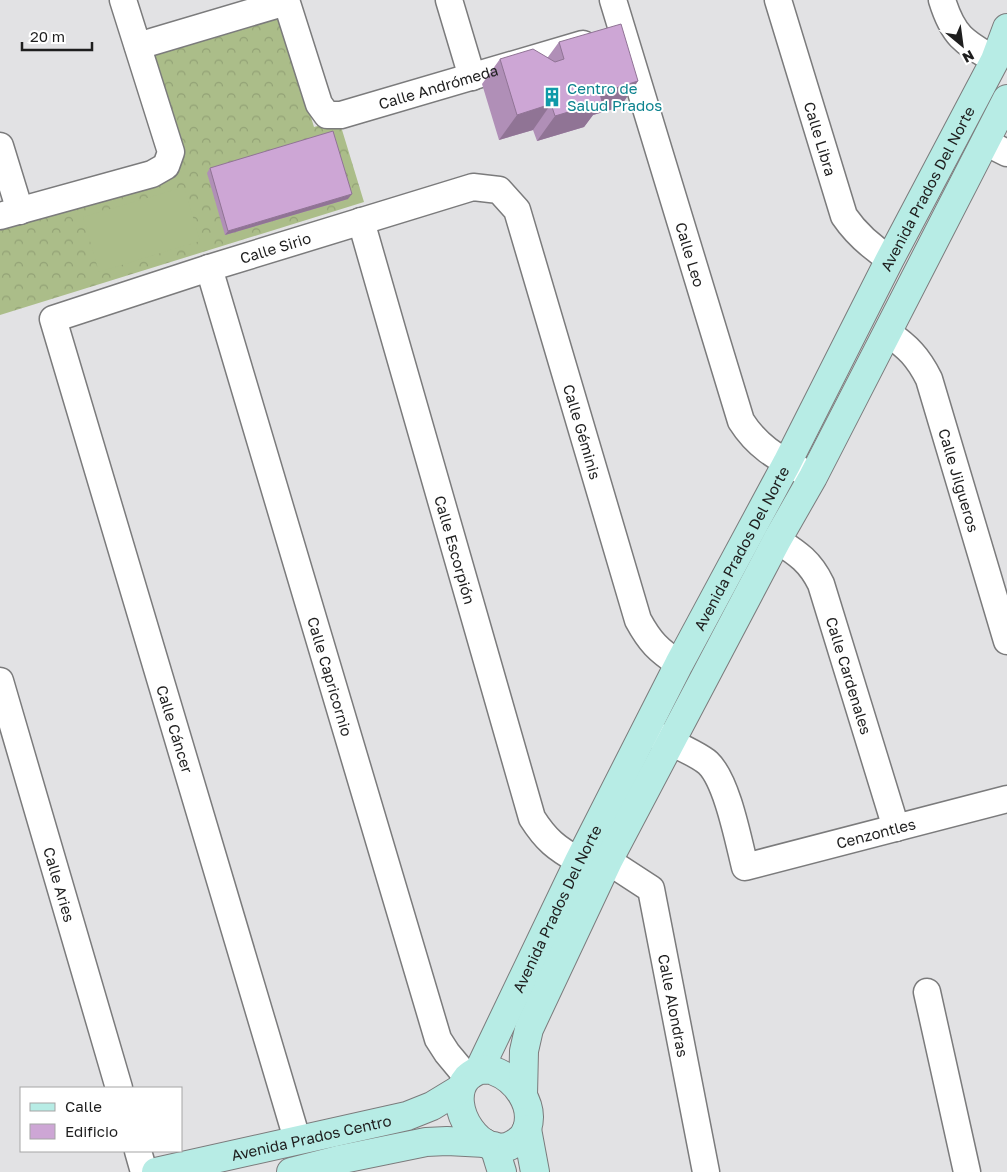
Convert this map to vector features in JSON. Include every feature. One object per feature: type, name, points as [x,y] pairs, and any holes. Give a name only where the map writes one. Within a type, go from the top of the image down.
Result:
[{"type":"main road","name":"Avenida Prados Del Norte","points":[[523,1095],[524,1051],[529,1029],[608,861],[658,737],[679,664],[787,463],[890,259],[995,60],[1007,28]]},
{"type":"main road","name":"Avenida Prados Del Norte","points":[[469,1079],[579,861],[658,737],[777,540],[813,477],[888,333],[996,147],[1007,99]]},
{"type":"main road","points":[[291,1172],[339,1166],[426,1142],[448,1141],[490,1145],[504,1148],[514,1145],[522,1138],[527,1129],[529,1118],[523,1095],[514,1082],[492,1070],[469,1079],[459,1102],[469,1128],[477,1138],[490,1145],[502,1172]]},
{"type":"main road","name":"Avenida Prados Centro","points":[[156,1172],[297,1139],[407,1116],[432,1106],[469,1079]]},
{"type":"main road","points":[[527,1129],[535,1172]]},
{"type":"street","points":[[0,146],[10,214],[152,174],[166,166],[171,152],[123,0]]},
{"type":"street","points":[[449,0],[472,77]]},
{"type":"street","name":"Calle Leo","points":[[613,0],[741,421],[750,436],[762,448],[813,477]]},
{"type":"street","name":"Calle Libra","points":[[778,0],[844,216],[854,231],[868,244],[890,259]]},
{"type":"street","points":[[942,0],[948,19],[958,34],[970,46],[995,60]]},
{"type":"street","points":[[138,46],[286,1]]},
{"type":"street","name":"Calle Andrómeda","points":[[286,1],[319,104],[327,115],[340,115],[622,32]]},
{"type":"street","name":"Calle Sirio","points":[[53,319],[209,268],[474,187],[499,190]]},
{"type":"street","name":"Calle Géminis","points":[[499,190],[517,210],[638,620],[648,639],[679,664]]},
{"type":"street","name":"Calle Escorpión","points":[[361,221],[532,818],[542,834],[560,850],[579,861]]},
{"type":"street","name":"Calle Capricornio","points":[[209,268],[438,1039],[469,1079]]},
{"type":"street","name":"Calle Cáncer","points":[[53,319],[297,1139]]},
{"type":"street","name":"Calle Jilgueros","points":[[888,333],[907,347],[920,362],[929,379],[1007,641]]},
{"type":"street","name":"Calle Cardenales","points":[[777,540],[802,557],[814,570],[821,584],[896,828]]},
{"type":"street","name":"Calle Aries","points":[[0,681],[119,1087]]},
{"type":"street","name":"Cenzontles","points":[[658,737],[706,762],[716,772],[723,787],[745,867],[1007,799]]},
{"type":"street","name":"Calle Alondras","points":[[608,861],[651,889],[706,1172]]},
{"type":"street","points":[[927,992],[967,1172]]},
{"type":"street","points":[[138,1152],[144,1172]]},
{"type":"green space","points":[[279,11],[314,127],[339,120],[364,202],[0,315],[0,223],[180,169],[145,51]]},
{"type":"green space","points":[[184,187],[200,241],[99,272],[83,217]]},
{"type":"building","points":[[621,24],[638,81],[600,93],[602,102],[555,116],[551,104],[517,115],[500,59],[533,49],[555,62],[564,59],[559,42]]},
{"type":"building","points":[[333,131],[352,194],[228,231],[210,168]]},
{"type":"place","name":"Centro de Salud Prados","points":[[552,97]]}]
